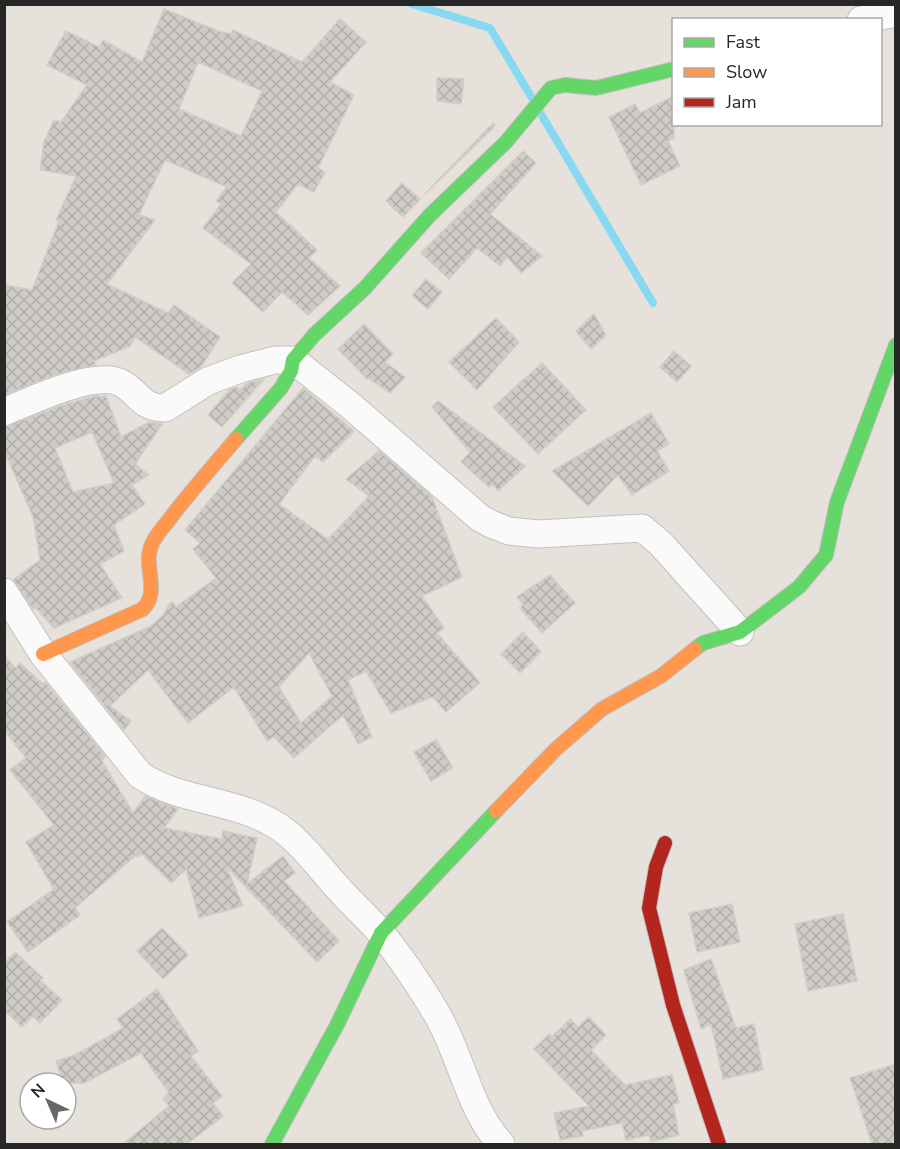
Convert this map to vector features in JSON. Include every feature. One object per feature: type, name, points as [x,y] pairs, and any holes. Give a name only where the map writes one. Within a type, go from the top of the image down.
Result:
[{"type":"street","points":[[871,18],[896,13]]},
{"type":"street","points":[[43,654],[143,609],[150,602],[152,591],[148,554],[153,541],[194,487],[281,388],[291,371],[293,360],[314,335],[364,288],[430,215],[506,142],[551,87],[565,85],[596,88],[672,69]]},
{"type":"street","points":[[272,1144],[337,1024],[381,933],[556,749],[602,709],[661,676],[703,643],[740,632],[799,587],[826,555],[837,502],[896,345]]},
{"type":"street","points":[[4,412],[88,381],[105,378],[125,386],[147,406],[165,408],[208,381],[240,369],[275,360],[293,360],[351,406],[480,518],[509,531],[538,534],[642,528],[661,544],[740,632]]},
{"type":"street","points":[[4,592],[43,654],[140,775],[158,787],[178,794],[250,810],[267,819],[287,833],[317,862],[337,887],[381,933],[439,1017],[480,1116],[501,1144]]},
{"type":"street","points":[[665,843],[656,867],[650,908],[673,1005],[719,1144]]},
{"type":"building","points":[[164,9],[218,31],[231,34],[233,30],[302,62],[340,19],[366,42],[330,82],[354,95],[318,168],[325,172],[314,192],[298,184],[276,212],[317,250],[309,258],[340,286],[308,315],[282,292],[263,312],[232,283],[251,264],[203,228],[221,204],[216,201],[227,187],[165,160],[139,215],[155,220],[107,284],[168,313],[174,305],[220,337],[201,367],[189,374],[135,337],[130,346],[94,361],[96,365],[57,374],[4,395],[4,285],[32,290],[59,221],[56,220],[76,176],[40,170],[44,142],[54,120],[61,122],[87,85],[47,65],[66,31],[99,47],[103,40],[142,62]],"holes":[[[198,62],[262,91],[241,136],[179,109]]]},
{"type":"building","points":[[437,78],[464,79],[461,104],[437,101]]},
{"type":"building","points":[[672,97],[674,138],[668,141],[680,166],[641,185],[609,117],[635,104],[640,113]]},
{"type":"building","points":[[493,123],[495,125],[492,129],[425,194]]},
{"type":"building","points":[[523,151],[536,163],[490,214],[542,256],[521,273],[507,257],[500,266],[477,248],[449,279],[421,253]]},
{"type":"building","points":[[402,183],[420,199],[403,217],[386,201]]},
{"type":"building","points":[[426,279],[442,292],[428,309],[412,296]]},
{"type":"building","points":[[594,314],[606,335],[591,349],[576,331]]},
{"type":"building","points":[[496,318],[519,342],[477,390],[449,362]]},
{"type":"building","points":[[364,324],[393,354],[385,362],[405,377],[390,393],[367,379],[338,349]]},
{"type":"building","points":[[674,351],[691,366],[677,382],[660,367]]},
{"type":"building","points":[[542,363],[586,410],[538,454],[493,407]]},
{"type":"building","points":[[264,379],[222,427],[208,415],[230,389],[237,387],[240,390],[248,383]]},
{"type":"building","points":[[303,388],[354,431],[323,462],[315,456],[279,504],[328,539],[369,496],[346,479],[379,451],[432,497],[462,577],[422,596],[444,628],[437,633],[480,683],[446,712],[433,697],[391,713],[366,671],[348,680],[372,737],[358,744],[343,715],[294,758],[274,737],[267,741],[234,687],[188,723],[148,670],[110,706],[131,721],[124,730],[70,662],[151,626],[163,615],[169,604],[173,602],[176,607],[216,578],[193,549],[200,543],[185,530]],"holes":[[[309,653],[332,696],[301,723],[279,687]]]},
{"type":"building","points":[[96,396],[106,396],[121,437],[149,422],[162,424],[135,464],[149,475],[132,485],[145,504],[114,525],[124,551],[100,564],[122,598],[54,628],[35,607],[33,609],[13,580],[40,560],[33,517],[4,450],[4,427],[66,404]],"holes":[[[92,432],[114,483],[73,492],[55,448]]]},
{"type":"building","points":[[438,401],[525,466],[498,491],[492,484],[489,487],[461,462],[470,452],[432,407]]},
{"type":"building","points":[[651,413],[669,444],[657,451],[669,471],[632,495],[618,475],[588,506],[552,471]]},
{"type":"building","points":[[550,575],[575,603],[542,633],[520,608],[523,605],[517,597]]},
{"type":"building","points":[[523,632],[541,652],[520,673],[501,654]]},
{"type":"building","points":[[4,656],[16,668],[20,663],[43,684],[45,682],[105,756],[102,761],[133,813],[145,796],[178,809],[164,828],[222,839],[223,831],[257,838],[247,884],[283,856],[295,873],[284,881],[339,941],[317,962],[226,866],[243,906],[199,918],[186,869],[171,883],[142,854],[138,857],[136,855],[75,908],[80,915],[28,952],[7,922],[54,889],[26,842],[54,825],[10,770],[26,758],[4,730]]},
{"type":"building","points":[[436,740],[453,768],[431,781],[414,752]]},
{"type":"building","points":[[732,904],[740,942],[697,952],[689,913]]},
{"type":"building","points":[[843,914],[857,981],[808,991],[795,924]]},
{"type":"building","points":[[162,928],[188,955],[163,979],[137,951]]},
{"type":"building","points":[[15,952],[43,978],[40,980],[62,1000],[40,1023],[33,1016],[22,1027],[4,1010],[4,963]]},
{"type":"building","points":[[711,959],[736,1028],[754,1024],[763,1070],[723,1079],[711,1024],[701,1029],[684,970]]},
{"type":"building","points":[[157,989],[198,1051],[191,1056],[222,1096],[213,1103],[223,1116],[187,1144],[123,1144],[169,1106],[163,1098],[169,1093],[141,1053],[84,1083],[78,1083],[78,1071],[59,1071],[56,1061],[75,1055],[123,1028],[117,1019]]},
{"type":"building","points":[[589,1017],[606,1035],[591,1050],[625,1085],[672,1075],[679,1103],[673,1104],[679,1135],[651,1142],[649,1135],[626,1140],[622,1123],[582,1131],[583,1136],[560,1140],[554,1113],[589,1106],[534,1049],[549,1034],[552,1037],[570,1019],[578,1027]]},
{"type":"building","points":[[896,1064],[896,1144],[872,1144],[850,1078]]},
{"type":"waterway","points":[[412,4],[490,28],[532,98]]},
{"type":"waterway","points":[[541,114],[653,303]]},
{"type":"traffic: fast","points":[[236,439],[281,388],[291,371],[293,360],[314,335],[365,288],[430,215],[506,142],[551,88],[565,85],[596,88],[672,69]]},
{"type":"traffic: fast","points":[[695,649],[703,643],[740,632],[799,587],[826,555],[837,502],[896,345]]},
{"type":"traffic: fast","points":[[272,1144],[337,1025],[381,933],[496,811]]},
{"type":"traffic: slow","points":[[43,654],[143,609],[151,594],[149,552],[154,540],[236,439]]},
{"type":"traffic: slow","points":[[496,811],[556,749],[602,709],[661,676],[695,649]]},
{"type":"traffic: jam","points":[[665,843],[656,867],[649,908],[673,1005],[719,1144]]}]
